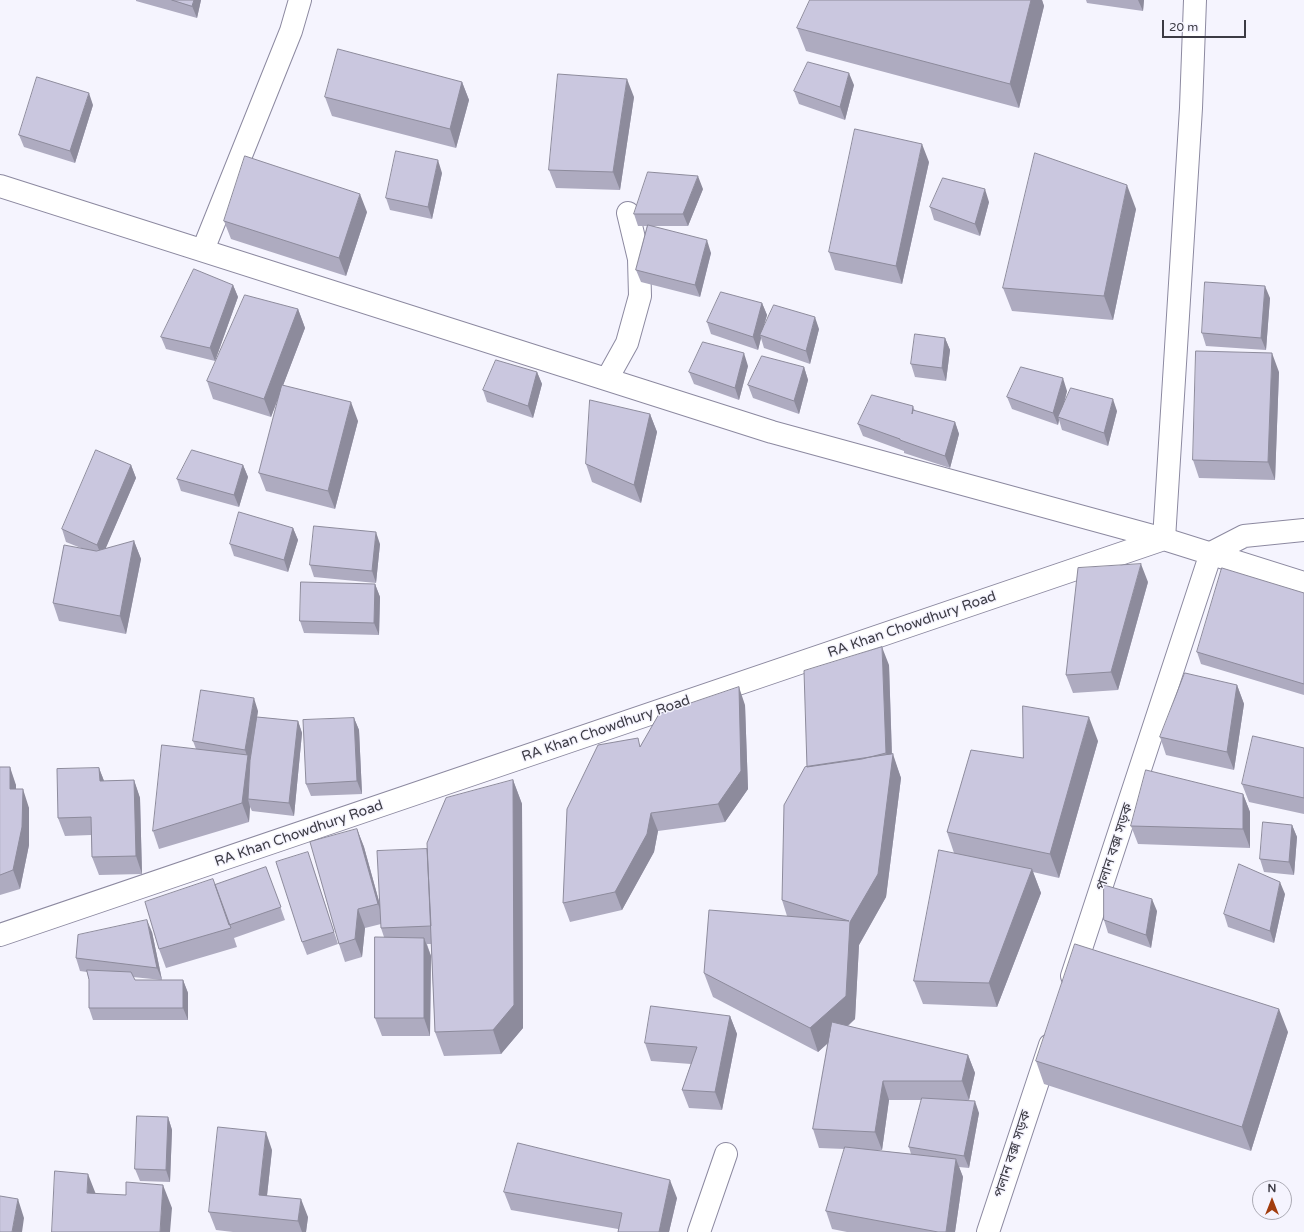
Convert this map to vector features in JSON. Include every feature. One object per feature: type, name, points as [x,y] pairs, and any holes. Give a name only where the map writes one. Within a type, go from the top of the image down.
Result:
[{"type":"street","points":[[203,250],[291,32],[300,0]]},
{"type":"street","points":[[1164,539],[1191,108],[1195,0]]},
{"type":"street","points":[[0,186],[772,432],[1164,539],[1304,582]]},
{"type":"street","points":[[607,379],[627,343],[640,296],[639,259],[628,213]]},
{"type":"street","points":[[1212,554],[1244,536],[1304,530]]},
{"type":"street","name":"RA Khan Chowdhury Road","points":[[0,935],[1164,539]]},
{"type":"street","name":"পলান বক্স সড়ক","points":[[1065,998],[1212,554]]},
{"type":"street","name":"পলান বক্স সড়ক","points":[[988,1232],[1055,1028]]},
{"type":"street","points":[[699,1232],[726,1154]]},
{"type":"building","points":[[172,0],[194,0],[192,6]]},
{"type":"building","points":[[810,0],[1031,0],[1010,84],[797,28]]},
{"type":"building","points":[[338,49],[462,82],[450,129],[325,97]]},
{"type":"building","points":[[808,62],[849,73],[840,107],[794,91]]},
{"type":"building","points":[[558,74],[627,79],[613,172],[549,170]]},
{"type":"building","points":[[37,77],[89,93],[70,151],[19,135]]},
{"type":"building","points":[[855,129],[922,144],[896,266],[829,252]]},
{"type":"building","points":[[396,151],[438,160],[428,207],[386,198]]},
{"type":"building","points":[[1035,153],[1127,185],[1104,296],[1003,288]]},
{"type":"building","points":[[245,156],[360,194],[339,258],[224,221]]},
{"type":"building","points":[[648,172],[698,176],[683,214],[634,214]]},
{"type":"building","points":[[943,178],[985,189],[975,224],[930,207]]},
{"type":"building","points":[[648,225],[707,240],[695,285],[636,270]]},
{"type":"building","points":[[194,269],[233,285],[210,348],[161,337]]},
{"type":"building","points":[[1205,282],[1265,286],[1261,338],[1202,333]]},
{"type":"building","points":[[721,292],[762,303],[753,337],[707,322]]},
{"type":"building","points":[[245,295],[298,309],[264,399],[207,381]]},
{"type":"building","points":[[774,305],[815,317],[806,351],[760,335]]},
{"type":"building","points":[[915,334],[945,338],[942,368],[911,364]]},
{"type":"building","points":[[703,342],[744,353],[735,388],[689,372]]},
{"type":"building","points":[[1196,351],[1272,353],[1268,462],[1193,460]]},
{"type":"building","points":[[762,356],[804,367],[794,401],[748,385]]},
{"type":"building","points":[[496,360],[537,372],[528,406],[483,390]]},
{"type":"building","points":[[1021,367],[1063,378],[1053,413],[1007,397]]},
{"type":"building","points":[[282,385],[351,402],[328,491],[259,473]]},
{"type":"building","points":[[1071,388],[1113,399],[1104,433],[1058,417]]},
{"type":"building","points":[[872,395],[913,406],[912,414],[913,410],[955,422],[945,456],[858,424]]},
{"type":"building","points":[[590,400],[650,414],[634,485],[586,464]]},
{"type":"building","points":[[96,450],[131,465],[97,545],[62,529]]},
{"type":"building","points":[[192,450],[243,465],[234,495],[177,479]]},
{"type":"building","points":[[239,512],[293,528],[284,560],[230,544]]},
{"type":"building","points":[[314,526],[376,532],[372,571],[310,565]]},
{"type":"building","points":[[134,541],[120,616],[53,603],[64,545],[96,551]]},
{"type":"building","points":[[1141,564],[1111,672],[1066,675],[1078,568]]},
{"type":"building","points":[[1222,568],[1304,593],[1304,684],[1197,652]]},
{"type":"building","points":[[301,582],[375,584],[374,623],[300,621]]},
{"type":"building","points":[[882,647],[886,753],[862,759],[807,767],[804,671]]},
{"type":"building","points":[[1185,673],[1237,685],[1227,752],[1160,737]]},
{"type":"building","points":[[739,687],[741,771],[718,804],[651,813],[647,834],[615,892],[563,903],[567,809],[598,745],[638,738],[640,747],[659,714]]},
{"type":"building","points":[[201,690],[254,698],[245,750],[193,741]]},
{"type":"building","points":[[1023,706],[1089,717],[1050,854],[947,832],[971,750],[1023,758]]},
{"type":"building","points":[[257,717],[298,721],[289,803],[248,799],[250,761]]},
{"type":"building","points":[[354,718],[357,781],[306,784],[303,720]]},
{"type":"building","points":[[1253,736],[1304,748],[1304,798],[1242,784]]},
{"type":"building","points":[[162,745],[248,755],[242,803],[153,831]]},
{"type":"building","points":[[893,754],[878,874],[850,922],[846,996],[810,1028],[704,973],[709,910],[849,921],[782,900],[784,805],[805,767]]},
{"type":"building","points":[[0,767],[10,767],[10,789],[23,789],[22,827],[13,870],[0,875]]},
{"type":"building","points":[[99,768],[100,781],[134,780],[136,856],[92,857],[91,817],[58,818],[57,769]]},
{"type":"building","points":[[1146,770],[1243,794],[1243,829],[1131,826]]},
{"type":"building","points":[[513,780],[514,1005],[493,1030],[435,1032],[427,843],[446,798]]},
{"type":"building","points":[[1263,822],[1292,825],[1289,862],[1260,859]]},
{"type":"building","points":[[357,829],[378,904],[358,909],[355,939],[339,944],[310,842]]},
{"type":"building","points":[[427,849],[431,926],[381,928],[377,851]]},
{"type":"building","points":[[939,850],[1032,869],[989,983],[914,981]]},
{"type":"building","points":[[308,852],[334,932],[302,942],[276,862]]},
{"type":"building","points":[[1239,864],[1280,882],[1270,931],[1224,914]]},
{"type":"building","points":[[266,867],[281,907],[229,925],[215,885]]},
{"type":"building","points":[[213,879],[231,928],[159,949],[145,902]]},
{"type":"building","points":[[1104,885],[1152,899],[1146,935],[1104,920]]},
{"type":"building","points":[[147,920],[157,968],[76,958],[78,935]]},
{"type":"building","points":[[375,937],[424,938],[424,1018],[375,1018]]},
{"type":"building","points":[[1075,944],[1279,1009],[1242,1127],[1036,1061]]},
{"type":"building","points":[[87,970],[131,972],[135,980],[183,980],[183,1008],[89,1008],[89,980]]},
{"type":"building","points":[[651,1006],[730,1016],[715,1092],[682,1090],[697,1047],[645,1043]]},
{"type":"building","points":[[832,1022],[968,1055],[962,1081],[883,1081],[875,1132],[813,1129]]},
{"type":"building","points":[[922,1098],[975,1101],[964,1156],[909,1147]]},
{"type":"building","points":[[137,1116],[168,1117],[166,1170],[135,1169]]},
{"type":"building","points":[[218,1127],[266,1132],[259,1195],[301,1199],[298,1221],[209,1212]]},
{"type":"building","points":[[518,1143],[670,1180],[659,1232],[618,1232],[622,1213],[504,1192]]},
{"type":"building","points":[[845,1147],[956,1159],[946,1232],[938,1232],[826,1211]]},
{"type":"building","points":[[55,1171],[88,1174],[87,1193],[126,1195],[126,1182],[163,1185],[160,1232],[52,1232]]},
{"type":"building","points":[[0,1196],[18,1199],[12,1232],[0,1232]]}]
